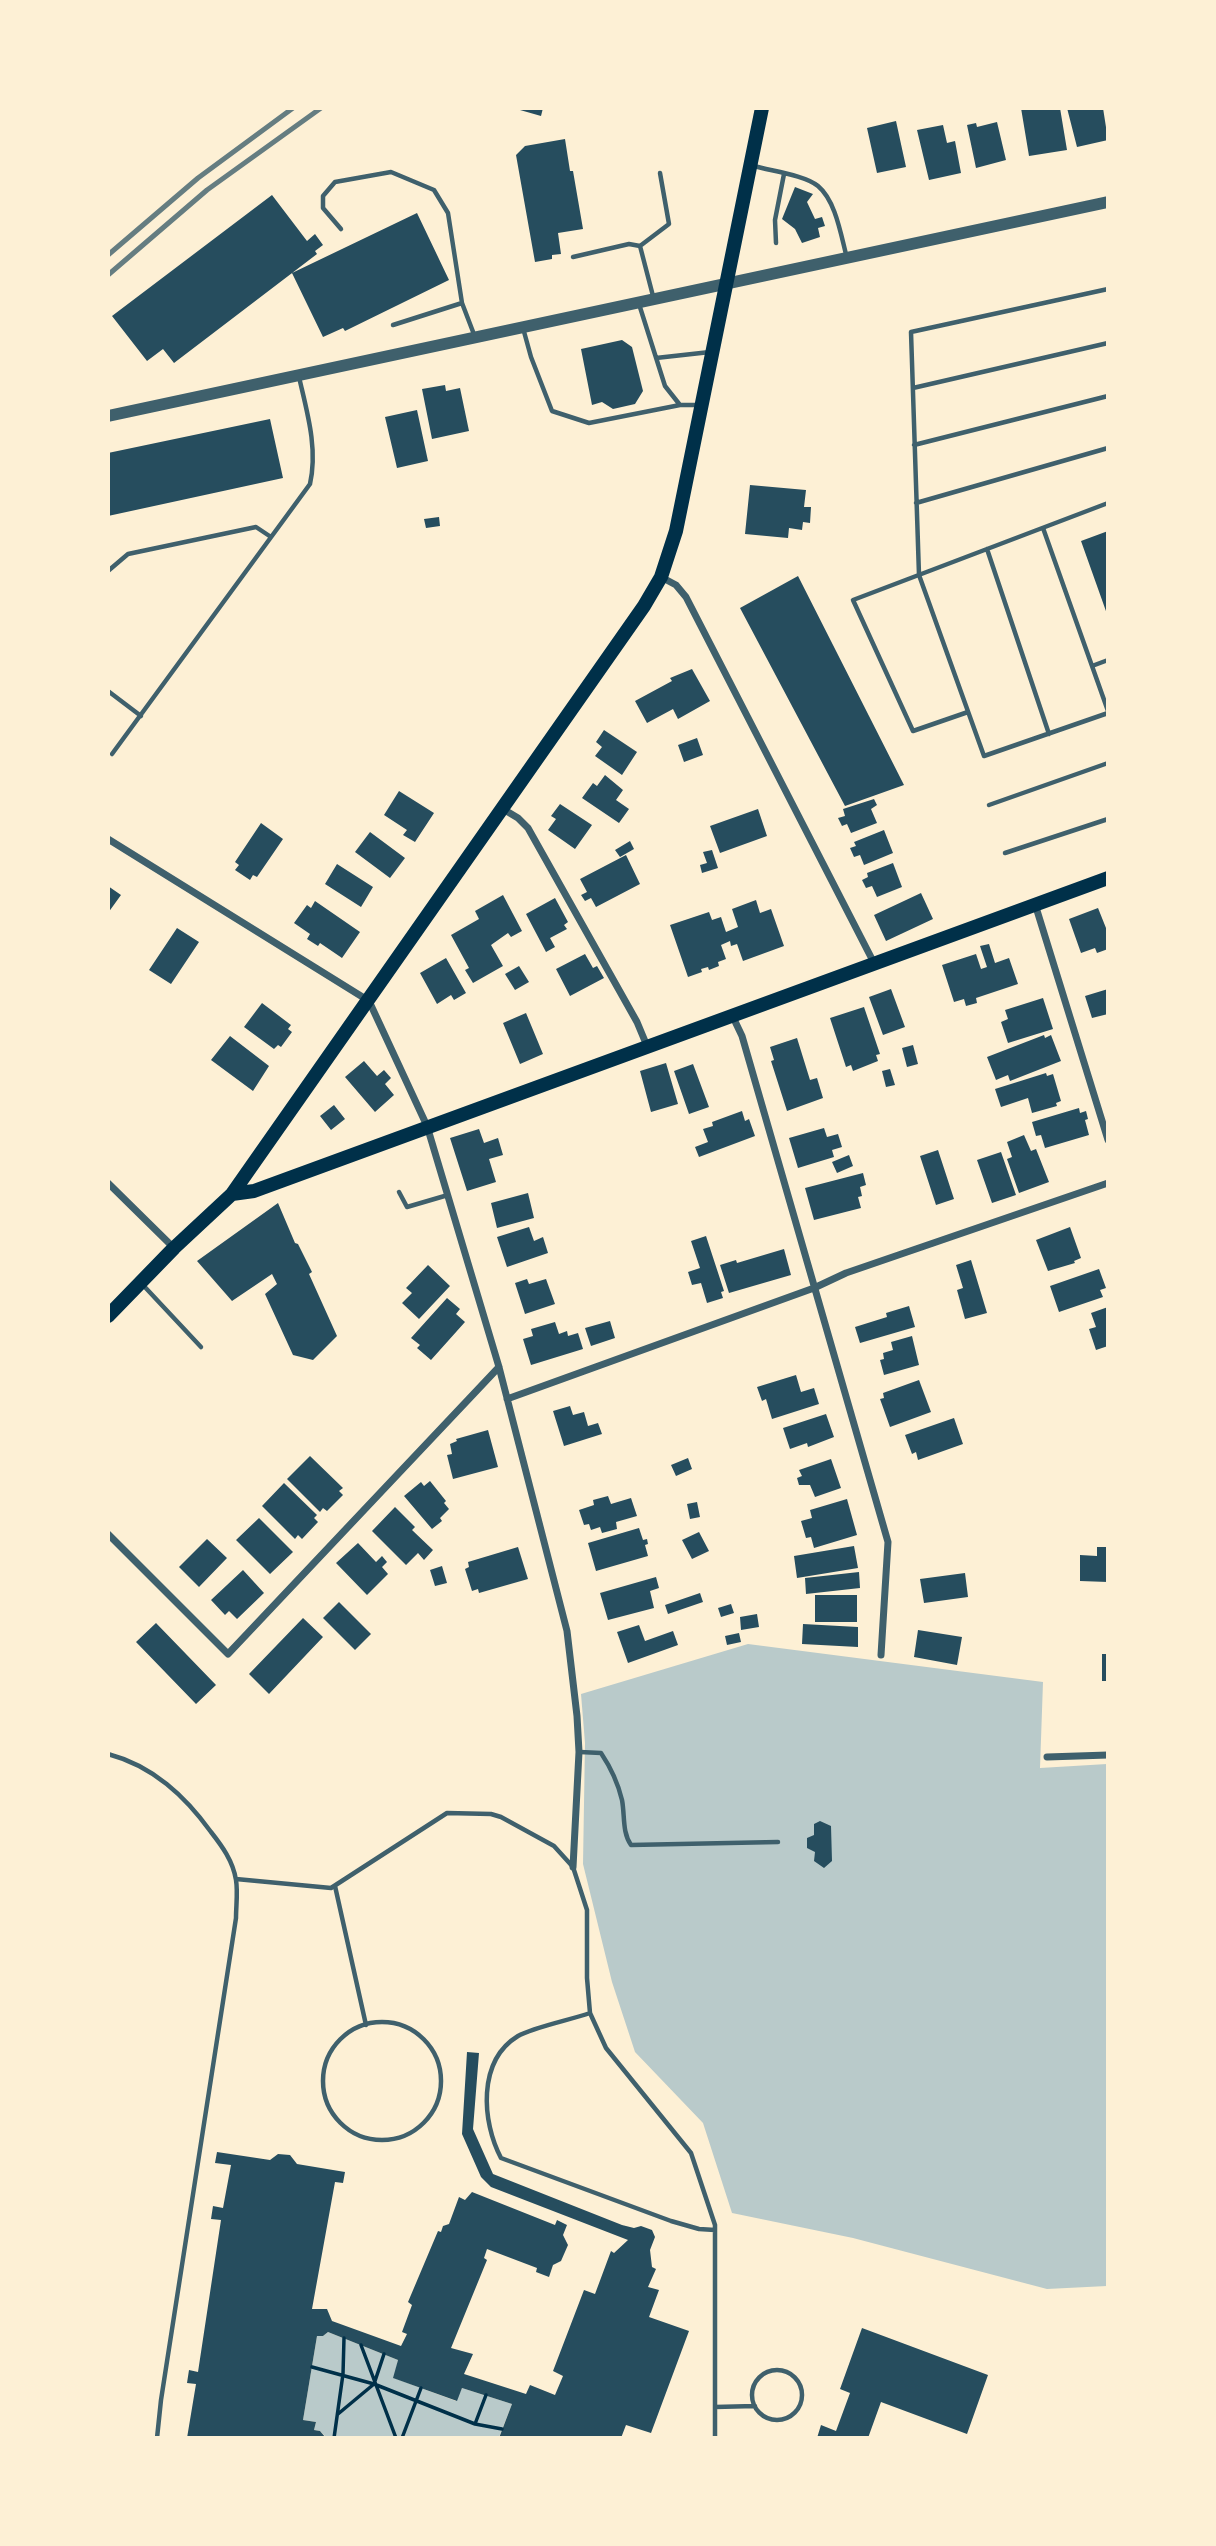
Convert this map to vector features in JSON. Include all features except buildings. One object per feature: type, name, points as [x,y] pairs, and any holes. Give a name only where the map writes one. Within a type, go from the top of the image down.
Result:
[{"type":"main road","points":[[108,1316],[174,1248],[232,1194],[503,809],[644,606],[661,577],[676,531],[762,108]]},
{"type":"main road","points":[[232,1194],[254,1191],[1108,878]]},
{"type":"street","points":[[108,416],[1108,202]]},
{"type":"street","points":[[661,577],[676,585],[686,597],[874,963]]},
{"type":"street","points":[[503,809],[519,818],[528,828],[637,1022],[647,1046]]},
{"type":"street","points":[[108,839],[369,1001],[427,1126],[499,1367],[567,1631],[579,1752],[573,1867]]},
{"type":"street","points":[[1035,904],[1108,1140]]},
{"type":"street","points":[[732,1015],[742,1036],[888,1542],[881,1655]]},
{"type":"street","points":[[108,1183],[174,1248]]},
{"type":"street","points":[[507,1399],[814,1288],[846,1273],[1108,1183]]},
{"type":"street","points":[[108,1534],[228,1654],[499,1367]]},
{"type":"street","points":[[1047,1757],[1108,1755]]},
{"type":"lane","points":[[751,165],[806,180],[818,186],[832,210],[847,259]]},
{"type":"lane","points":[[341,229],[323,208],[323,196],[335,182],[391,172],[434,190],[448,214],[462,303],[475,338]]},
{"type":"lane","points":[[573,257],[629,244],[640,246],[669,224],[660,173]]},
{"type":"lane","points":[[776,243],[775,220],[784,174]]},
{"type":"lane","points":[[640,246],[654,300]]},
{"type":"lane","points":[[1043,528],[1108,712],[984,757],[919,575],[911,332],[1108,289]]},
{"type":"lane","points":[[393,325],[462,303]]},
{"type":"lane","points":[[639,303],[665,386],[680,405]]},
{"type":"lane","points":[[523,328],[552,411],[589,423],[680,405],[702,405]]},
{"type":"lane","points":[[913,388],[1108,343]]},
{"type":"lane","points":[[656,358],[713,352]]},
{"type":"lane","points":[[112,754],[310,484],[314,464],[299,376]]},
{"type":"lane","points":[[914,445],[1108,396]]},
{"type":"lane","points":[[916,503],[1108,447]]},
{"type":"lane","points":[[968,712],[914,731],[853,600],[1108,503]]},
{"type":"lane","points":[[108,571],[128,554],[256,527],[271,537]]},
{"type":"lane","points":[[986,549],[1049,734]]},
{"type":"lane","points":[[1091,666],[1108,660]]},
{"type":"lane","points":[[108,691],[141,716]]},
{"type":"lane","points":[[989,805],[1108,763]]},
{"type":"lane","points":[[1005,853],[1108,819]]},
{"type":"lane","points":[[399,1192],[407,1207],[448,1195]]},
{"type":"lane","points":[[141,1283],[201,1347]]},
{"type":"lane","points":[[579,1752],[601,1753],[613,1772],[622,1801],[626,1838],[631,1845],[778,1842]]},
{"type":"lane","points":[[108,1754],[147,1769],[187,1800],[226,1852],[236,1879],[236,1918],[157,2438]]},
{"type":"lane","points":[[236,1879],[331,1888],[447,1813],[491,1814],[501,1817],[554,1846],[573,1867],[587,1910],[590,2014],[606,2048],[691,2153],[702,2181],[715,2230],[715,2438]]},
{"type":"lane","points":[[335,1886],[366,2025]]},
{"type":"lane","points":[[590,2014],[519,2036],[497,2056],[486,2099],[488,2122],[494,2145],[501,2158],[671,2221],[699,2229],[715,2230]]},
{"type":"lane","points":[[378,2022],[397,2024],[418,2034],[429,2045],[440,2070],[440,2091],[432,2113],[419,2127],[400,2137],[378,2140],[359,2136],[339,2122],[330,2109],[324,2092],[324,2066],[335,2044],[355,2028],[366,2025],[378,2022]]},
{"type":"lane","points":[[715,2407],[755,2406],[766,2417],[781,2420],[795,2413],[802,2399],[799,2384],[789,2373],[766,2373],[755,2383],[755,2406]]},
{"type":"path","points":[[334,2438],[343,2374],[344,2338]]},
{"type":"path","points":[[360,2345],[396,2438]]},
{"type":"path","points":[[338,2414],[374,2384],[384,2354]]},
{"type":"path","points":[[312,2367],[374,2384],[475,2424],[502,2429]]},
{"type":"path","points":[[402,2438],[421,2388]]},
{"type":"path","points":[[475,2424],[486,2395]]},
{"type":"shaded area","points":[[748,1644],[1043,1682],[1040,1768],[1107,1764],[1107,2286],[1047,2289],[853,2238],[732,2213],[703,2123],[635,2052],[612,1982],[583,1864],[585,1743],[581,1694]]},
{"type":"shaded area","points":[[328,2332],[398,2360],[394,2378],[456,2401],[462,2388],[512,2404],[499,2437],[326,2437],[320,2431],[314,2430],[316,2422],[303,2420],[317,2336]]},
{"type":"railway","points":[[108,255],[198,178],[293,108]]},
{"type":"railway","points":[[108,275],[207,190],[321,108]]}]
